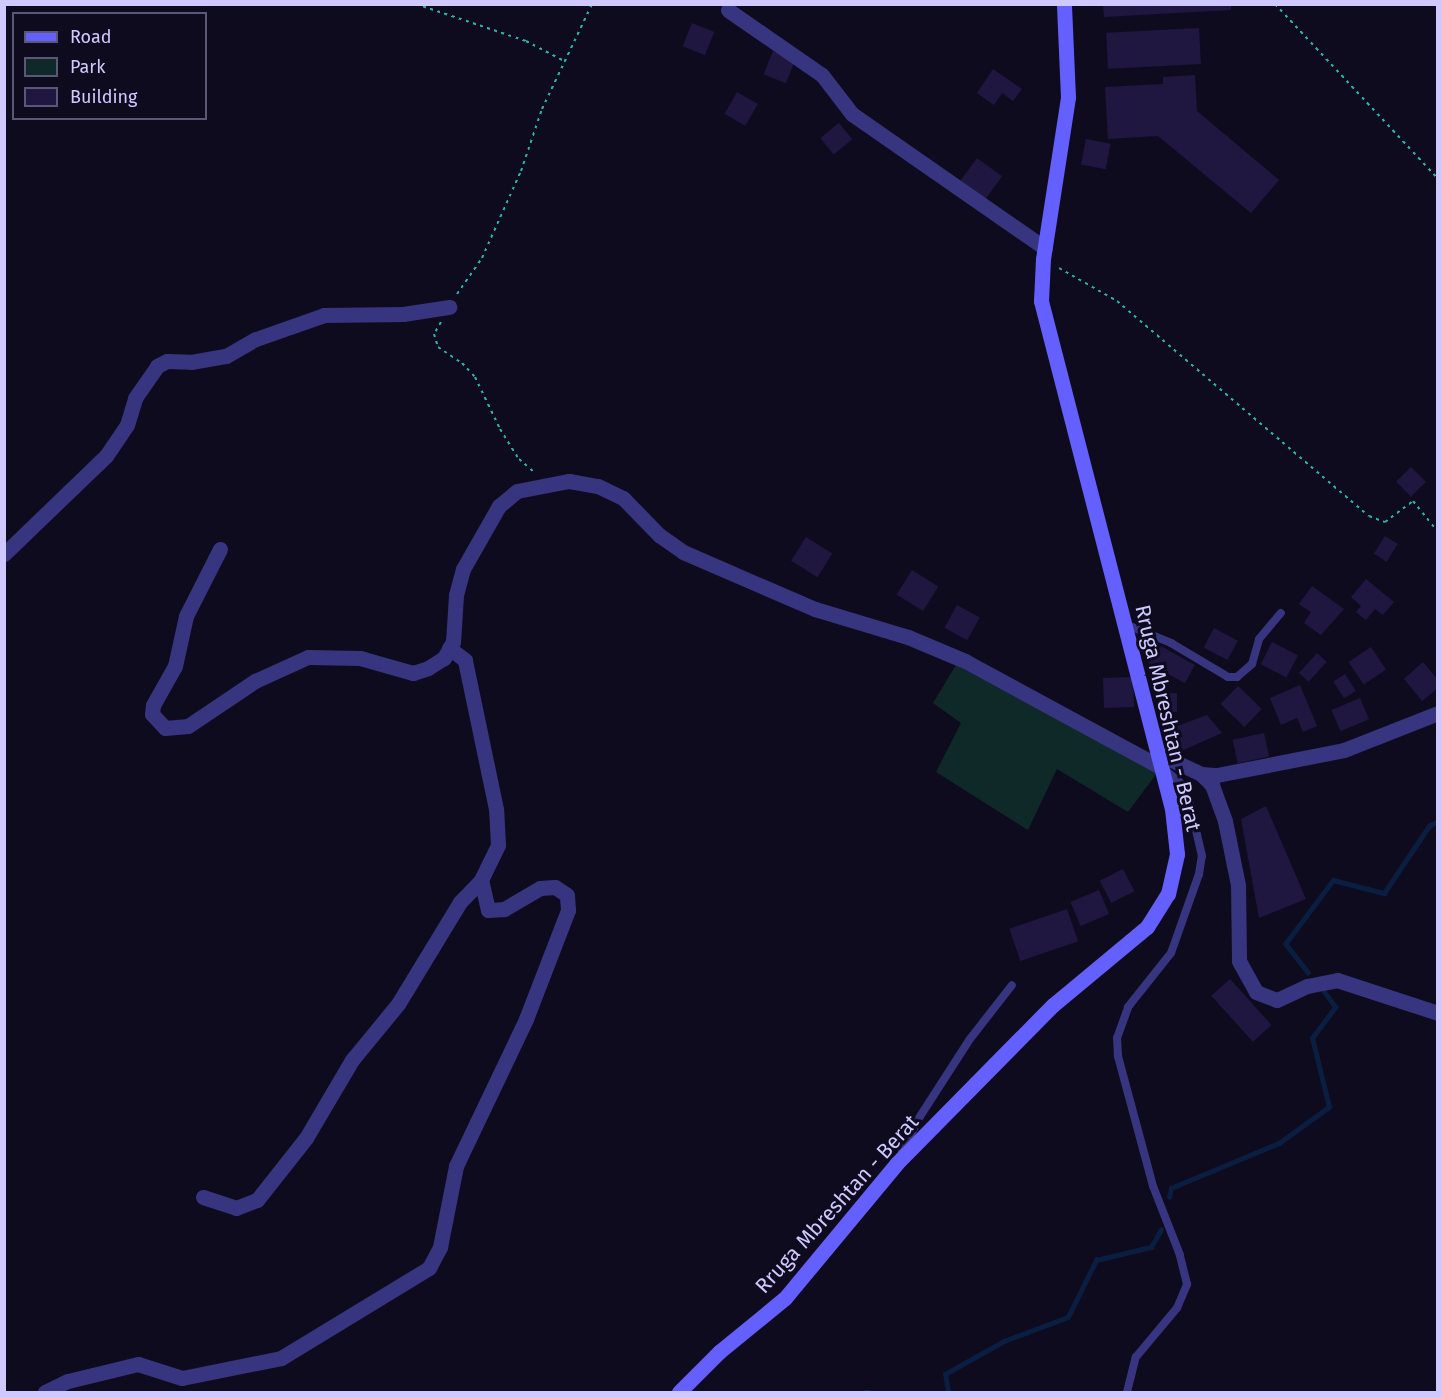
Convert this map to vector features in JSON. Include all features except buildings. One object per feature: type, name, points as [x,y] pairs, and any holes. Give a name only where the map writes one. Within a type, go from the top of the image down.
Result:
[{"type":"street","name":"Rruga Mbreshtan - Berat","points":[[679,1392],[698,1371],[785,1298],[897,1163],[1053,1005],[1147,927],[1168,894],[1177,854],[1172,809],[1049,340],[1041,301],[1044,254],[1068,97],[1064,4]]},
{"type":"street","points":[[728,10],[822,75],[852,114],[1044,254]]},
{"type":"street","points":[[4,554],[106,456],[128,425],[135,398],[158,366],[167,361],[191,362],[226,356],[256,339],[324,315],[403,314],[449,307]]},
{"type":"street","points":[[220,549],[186,616],[176,666],[153,705],[152,714],[165,728],[188,726],[255,681],[308,657],[360,658],[413,673],[444,658],[449,648],[458,586],[484,528],[499,506],[517,491],[547,482],[569,481],[598,486],[623,498],[659,535],[683,552],[815,609],[908,637],[965,661],[1158,760],[1201,774],[1217,775],[1313,758],[1437,713]]},
{"type":"street","points":[[203,1197],[236,1208],[257,1200],[306,1138],[352,1060],[398,1004],[460,902],[481,880],[498,845],[496,809],[465,660],[449,648]]},
{"type":"street","points":[[1201,774],[1212,785],[1225,821],[1238,885],[1239,961],[1256,992],[1277,1000],[1314,983],[1337,980],[1437,1013]]},
{"type":"street","points":[[45,1392],[68,1381],[138,1364],[182,1378],[281,1358],[429,1268],[440,1247],[456,1166],[526,1019],[568,910],[567,895],[555,887],[540,888],[504,909],[488,910],[481,880]]},
{"type":"lane","points":[[1125,624],[1171,643],[1228,677],[1237,677],[1252,664],[1259,639],[1281,613]]},
{"type":"lane","points":[[1127,1392],[1136,1357],[1177,1308],[1186,1284],[1180,1255],[1154,1186],[1118,1047],[1120,1023],[1171,953],[1199,874],[1202,856],[1189,800],[1182,784],[1158,760]]},
{"type":"lane","points":[[897,1163],[919,1118],[970,1040],[1012,985]]},
{"type":"path","points":[[416,4],[526,41],[566,62]]},
{"type":"path","points":[[547,482],[519,459],[475,377],[462,363],[438,347],[434,334],[482,258],[521,171],[542,109],[592,4]]},
{"type":"path","points":[[1275,4],[1437,179]]},
{"type":"path","points":[[1044,254],[1117,301],[1369,516],[1385,522],[1413,501],[1437,532]]},
{"type":"green space","points":[[956,665],[1157,773],[1128,812],[1057,769],[1028,830],[936,772],[961,723],[933,703]]},
{"type":"waterway","points":[[1308,973],[1285,944],[1333,880],[1384,893],[1429,826],[1438,821]]},
{"type":"waterway","points":[[1169,1197],[1171,1188],[1279,1143],[1329,1107],[1312,1038],[1335,1007],[1324,992]]},
{"type":"waterway","points":[[948,1392],[945,1374],[1004,1341],[1068,1317],[1096,1260],[1151,1247],[1161,1230]]}]
